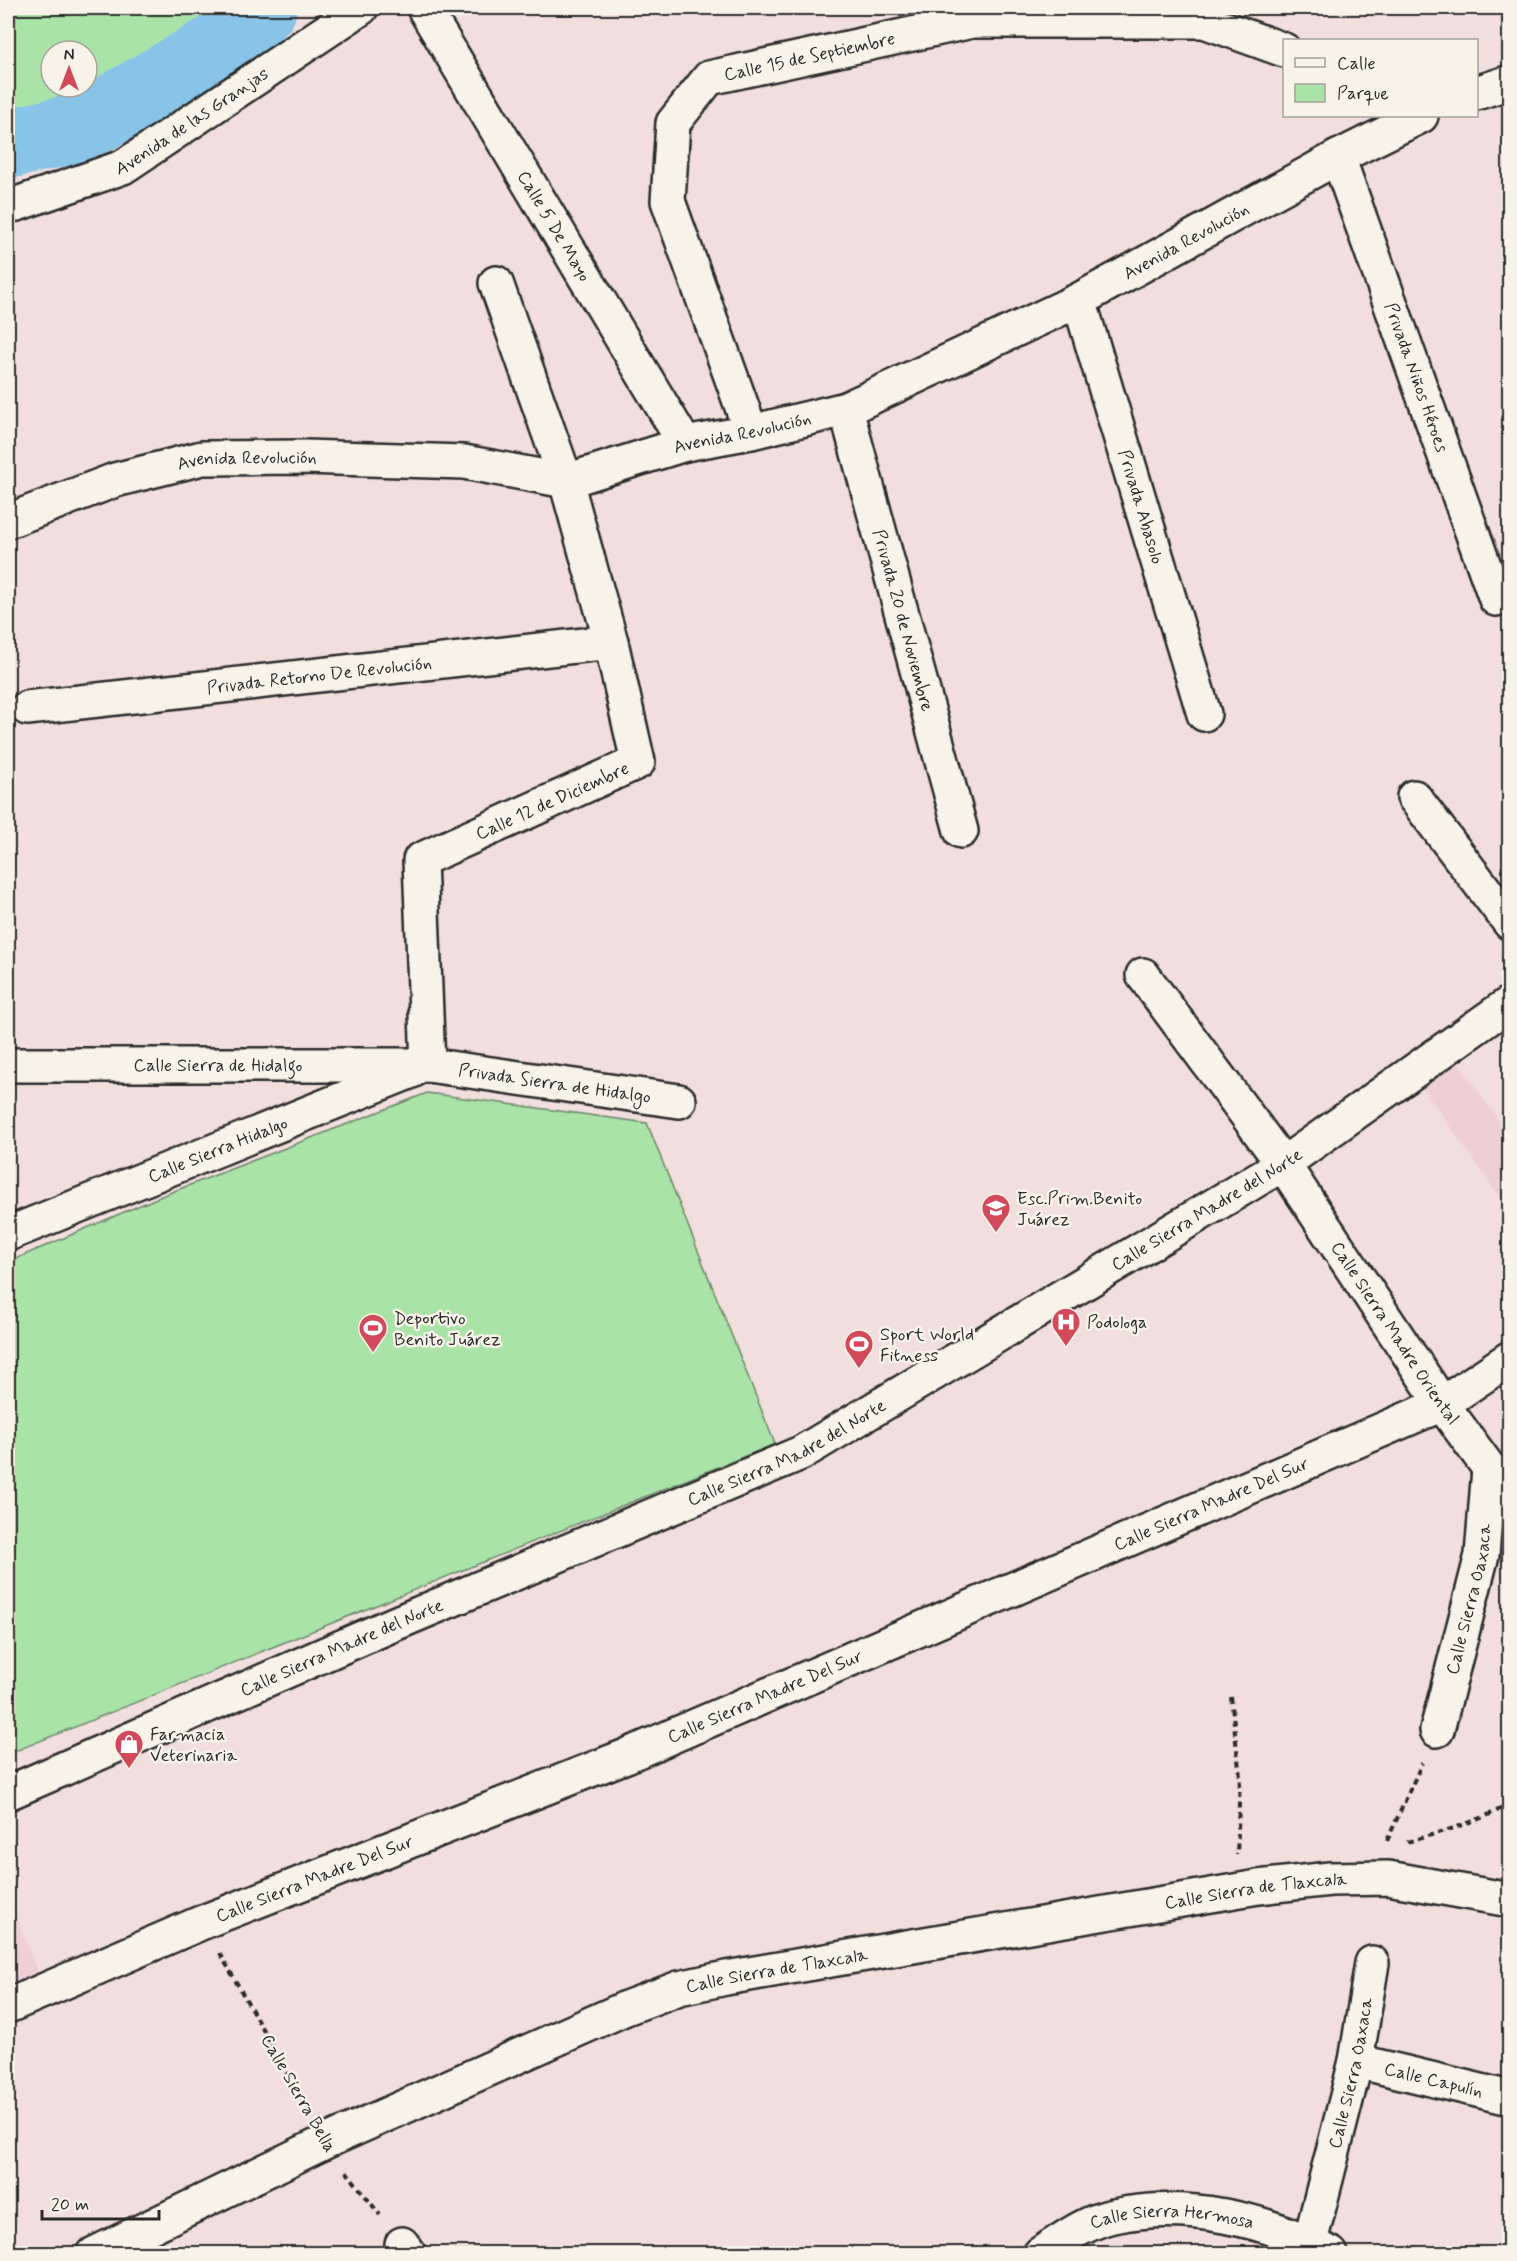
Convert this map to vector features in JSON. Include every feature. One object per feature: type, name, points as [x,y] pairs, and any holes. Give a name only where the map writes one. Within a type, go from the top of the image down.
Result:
[{"type":"street","name":"Avenida de las Granjas","points":[[8,205],[17,204],[123,167],[361,8]]},
{"type":"street","name":"Calle 5 De Mayo","points":[[424,8],[685,444]]},
{"type":"street","name":"Calle 15 de Septiembre","points":[[751,432],[668,201],[673,123],[709,78],[972,21],[1204,21],[1283,50]]},
{"type":"street","points":[[1478,92],[1509,82]]},
{"type":"street","name":"Avenida Revolución","points":[[8,520],[115,480],[202,458],[304,457],[464,462],[566,481],[685,444],[751,432],[846,409],[1078,300],[1338,156],[1419,117]]},
{"type":"street","name":"Privada Niños Héroes","points":[[1338,156],[1496,599]]},
{"type":"street","name":"Calle 12 de Diciembre","points":[[428,1065],[420,860],[638,762],[611,642],[566,481],[496,283]]},
{"type":"street","name":"Privada Abasolo","points":[[1078,300],[1204,714]]},
{"type":"street","name":"Privada 20 de Noviembre","points":[[846,409],[961,831]]},
{"type":"street","name":"Privada Retorno De Revolución","points":[[27,708],[611,642]]},
{"type":"street","points":[[1414,797],[1509,923]]},
{"type":"street","name":"Calle Sierra Madre Oriental","points":[[1143,975],[1283,1164],[1442,1404],[1489,1468],[1509,1500]]},
{"type":"street","name":"Calle Sierra Madre del Norte","points":[[8,1793],[394,1624],[801,1453],[1283,1164],[1509,1003]]},
{"type":"street","name":"Calle Sierra de Hidalgo","points":[[8,1065],[428,1065]]},
{"type":"street","name":"Privada Sierra de Hidalgo","points":[[428,1065],[679,1101]]},
{"type":"street","name":"Calle Sierra Hidalgo","points":[[8,1234],[428,1065]]},
{"type":"street","name":"Calle Sierra Madre Del Sur","points":[[8,2006],[203,1922],[626,1756],[1442,1404],[1509,1358]]},
{"type":"street","name":"Calle Sierra Oaxaca","points":[[1437,1730],[1482,1555],[1489,1468]]},
{"type":"street","name":"Calle Sierra de Tlaxcala","points":[[94,2253],[325,2142],[626,2008],[679,1988],[1258,1887],[1299,1882],[1388,1878],[1509,1900]]},
{"type":"street","name":"Calle Sierra Oaxaca","points":[[1321,2248],[1372,1963]]},
{"type":"street","name":"Calle Capulín","points":[[1356,2061],[1509,2098]]},
{"type":"street","name":"Calle Sierra Hermosa","points":[[1040,2253],[1077,2230],[1112,2216],[1204,2211],[1251,2222],[1321,2248]]},
{"type":"path","points":[[1231,1697],[1240,1797]]},
{"type":"path","points":[[1393,1844],[1385,1844],[1437,1730]]},
{"type":"path","points":[[1401,1844],[1453,1828],[1495,1812],[1509,1804]]},
{"type":"path","name":"Calle Sierra Bella","points":[[203,1922],[325,2142],[406,2249]]},
{"type":"shaded area","points":[[1455,1058],[1509,1135],[1509,1199],[1504,1203],[1419,1083]]},
{"type":"shaded area","points":[[8,1895],[39,1975],[8,1988]]},
{"type":"green space","points":[[8,8],[246,8],[213,37],[79,114],[8,130]]},
{"type":"green space","name":"Deportivo Benito Juárez","points":[[427,1093],[647,1123],[775,1444],[8,1754],[8,1262],[159,1197]]},
{"type":"waterway","points":[[8,144],[82,127],[221,46],[262,8]]},
{"type":"place","name":"Esc.Prim.Benito Juárez","points":[[996,1234]]},
{"type":"place","name":"Podologa","points":[[1066,1348]]},
{"type":"place","name":"Deportivo Benito Juárez","points":[[373,1354]]},
{"type":"place","name":"Sport World Fitness","points":[[859,1370]]},
{"type":"place","name":"Farmacia Veterinaria","points":[[129,1770]]}]
